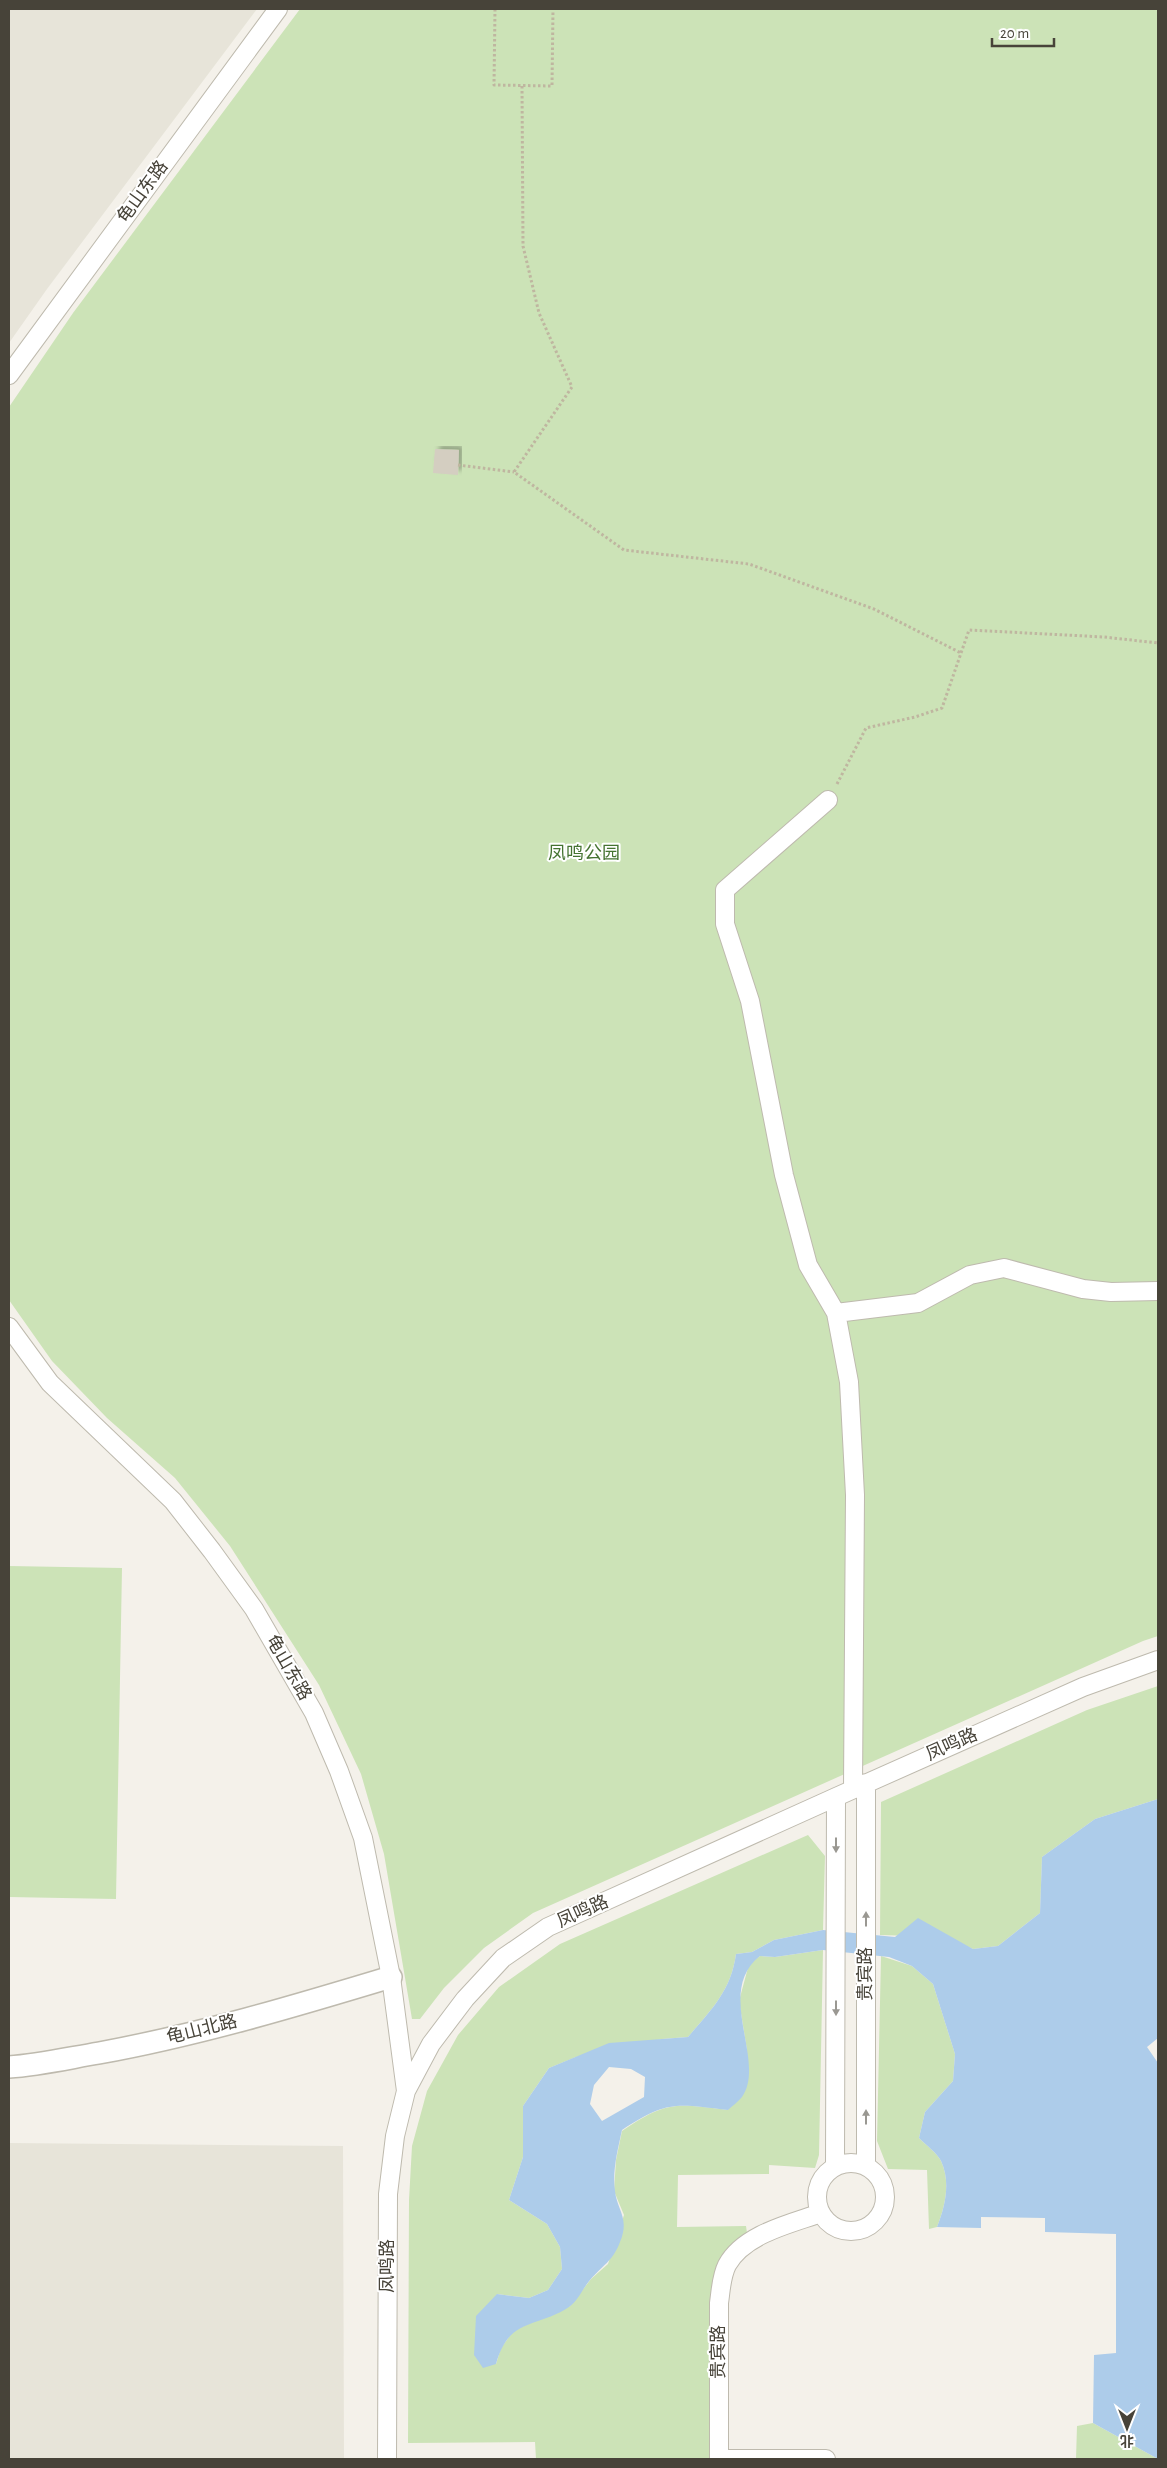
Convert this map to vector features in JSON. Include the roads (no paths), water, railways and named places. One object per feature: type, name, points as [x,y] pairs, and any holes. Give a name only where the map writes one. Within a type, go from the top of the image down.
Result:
[{"type":"street","name":"龟山东路","points":[[9,375],[278,9]]},
{"type":"street","points":[[828,800],[726,890],[725,924],[750,1001],[784,1175],[808,1265],[836,1313],[918,1303],[970,1275],[1004,1268],[1083,1288],[1110,1292],[1158,1291]]},
{"type":"street","name":"贵宾路","points":[[836,1313],[848,1382],[855,1495],[866,2166]]},
{"type":"street","name":"龟山东路","points":[[9,1327],[50,1383],[173,1501],[254,1609],[314,1713],[336,1763],[363,1838],[391,1977],[406,2091]]},
{"type":"street","name":"凤鸣路","points":[[387,2459],[388,2194],[395,2136],[406,2091],[431,2044],[465,1999],[503,1958],[548,1928],[859,1786],[1084,1687],[1158,1660]]},
{"type":"street","name":"贵宾路","points":[[835,2166],[836,1797]]},
{"type":"street","name":"龟山北路","points":[[9,2067],[29,2066],[132,2047],[265,2014],[391,1977]]},
{"type":"street","points":[[845,2163],[866,2166],[876,2172],[882,2182],[885,2193],[882,2210],[872,2224],[861,2229],[849,2231],[838,2228],[828,2222],[821,2213],[817,2202],[820,2182],[835,2166],[845,2163]]},
{"type":"street","name":"贵宾路","points":[[719,2459],[719,2303],[721,2284],[728,2265],[741,2249],[757,2237],[821,2213]]},
{"type":"street","points":[[719,2459],[826,2459]]},
{"type":"water","points":[[1158,1799],[1158,2038],[1147,2047],[1158,2063],[1158,2459],[1093,2423],[1094,2355],[1116,2353],[1116,2234],[1045,2232],[1045,2218],[981,2217],[981,2228],[937,2227],[946,2194],[946,2177],[939,2158],[919,2138],[925,2112],[953,2081],[955,2054],[933,1984],[912,1966],[889,1957],[823,1950],[775,1957],[760,1956],[747,1971],[741,1988],[741,2007],[749,2065],[748,2082],[742,2097],[728,2110],[696,2106],[672,2106],[651,2113],[622,2130],[614,2183],[624,2227],[617,2249],[569,2307],[516,2331],[508,2338],[501,2349],[496,2364],[483,2368],[474,2355],[476,2316],[497,2294],[529,2298],[548,2290],[562,2269],[560,2247],[547,2224],[509,2200],[523,2157],[523,2106],[549,2068],[609,2043],[688,2037],[712,2009],[725,1989],[730,1979],[736,1954],[752,1952],[774,1940],[823,1930],[895,1937],[918,1918],[973,1949],[998,1946],[1040,1913],[1042,1857],[1095,1819]],"holes":[[[609,2067],[631,2069],[645,2077],[644,2097],[602,2121],[590,2104],[594,2085]]]},
{"type":"park label","name":"凤鸣公园","points":[[584,854]]}]
